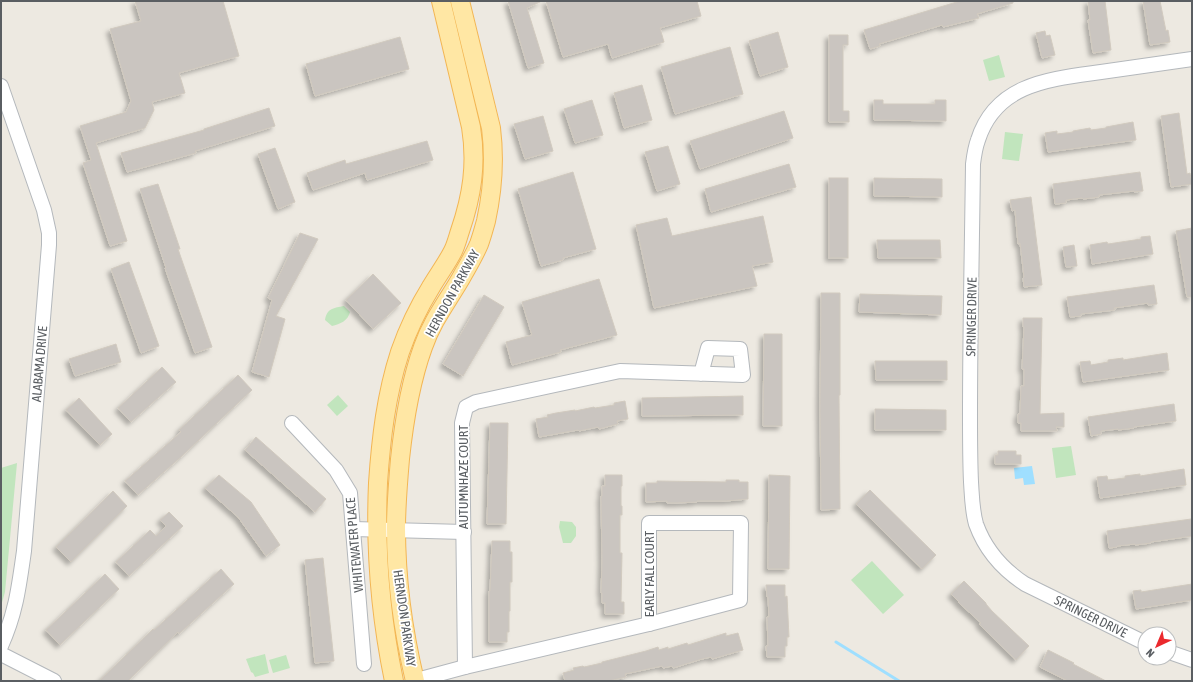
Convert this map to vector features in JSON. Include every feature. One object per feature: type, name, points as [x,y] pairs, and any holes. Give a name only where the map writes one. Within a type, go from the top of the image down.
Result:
[{"type":"main road","name":"HERNDON PARKWAY","points":[[394,681],[384,627],[379,587],[377,530],[377,504],[386,410],[394,374],[406,337],[428,291],[453,251],[464,219],[473,184],[474,143],[441,1]]},
{"type":"main road","name":"HERNDON PARKWAY","points":[[414,681],[403,619],[396,530],[398,486],[404,427],[417,364],[431,327],[460,279],[479,243],[489,208],[493,183],[493,148],[491,128],[460,1]]},
{"type":"street","name":"SPRINGER DRIVE","points":[[1137,639],[1025,584],[1016,578],[995,558],[984,542],[977,526],[972,507],[970,455],[973,164],[978,138],[988,118],[1002,102],[1024,88],[1039,83],[1072,76],[1192,59]]},
{"type":"street","name":"ALABAMA DRIVE","points":[[1,86],[44,210],[49,233],[24,551],[15,610],[8,632],[1,646]]},
{"type":"street","name":"AUTUMNHAZE COURT","points":[[465,667],[462,423],[466,407],[476,402],[620,371],[701,374]]},
{"type":"street","name":"WHITEWATER PLACE","points":[[292,423],[336,470],[350,494],[364,664]]},
{"type":"street","name":"EARLY FALL COURT","points":[[414,681],[465,667],[649,624],[740,600],[741,523],[649,523],[649,624]]},
{"type":"street","points":[[353,529],[464,532]]},
{"type":"street","points":[[1,654],[54,681]]},
{"type":"street","points":[[1177,655],[1192,660]]},
{"type":"green space","points":[[999,55],[1005,77],[989,81],[983,60]]},
{"type":"green space","points":[[1005,132],[1023,134],[1019,161],[1002,159]]},
{"type":"green space","points":[[344,306],[350,312],[343,322],[332,326],[325,320],[329,311],[334,308]]},
{"type":"green space","points":[[338,395],[348,406],[337,416],[327,405]]},
{"type":"green space","points":[[1071,446],[1076,475],[1056,478],[1052,448]]},
{"type":"green space","points":[[17,463],[5,592],[1,606],[1,468]]},
{"type":"green space","points":[[560,521],[572,522],[576,527],[576,536],[571,543],[563,543],[559,527]]},
{"type":"green space","points":[[872,561],[904,595],[883,614],[851,580]]},
{"type":"green space","points":[[265,654],[269,673],[255,677],[251,672],[246,659]]},
{"type":"green space","points":[[286,655],[290,668],[273,673],[269,660]]},
{"type":"water","points":[[1032,466],[1035,484],[1024,485],[1023,478],[1015,479],[1014,468]]},
{"type":"building","points":[[135,1],[223,1],[239,56],[179,73],[185,93],[152,102],[154,110],[145,128],[96,143],[127,241],[110,246],[83,163],[91,160],[80,126],[126,112],[131,101],[110,29],[141,21]]},
{"type":"building","points":[[508,1],[542,1],[527,8],[544,63],[528,68]]},
{"type":"building","points":[[546,1],[697,1],[701,16],[660,28],[664,42],[612,58],[608,44],[563,57]]},
{"type":"building","points":[[960,1],[1013,1],[1013,3],[977,14],[979,18],[943,27],[942,25],[879,44],[880,46],[870,49],[864,30]]},
{"type":"building","points":[[1088,1],[1105,1],[1111,50],[1093,53],[1088,20],[1090,20]]},
{"type":"building","points":[[1143,1],[1160,1],[1166,31],[1168,30],[1170,42],[1150,45]]},
{"type":"building","points":[[1045,31],[1046,36],[1050,35],[1055,55],[1042,58],[1036,33]]},
{"type":"building","points":[[778,32],[788,67],[760,76],[749,41]]},
{"type":"building","points":[[829,35],[848,35],[848,45],[843,45],[843,111],[849,111],[849,122],[829,122]]},
{"type":"building","points":[[400,37],[409,69],[315,96],[306,64]]},
{"type":"building","points":[[730,47],[743,94],[675,114],[661,67]]},
{"type":"building","points":[[642,85],[652,120],[624,128],[614,93]]},
{"type":"building","points":[[592,100],[603,135],[575,143],[564,109]]},
{"type":"building","points":[[874,100],[883,100],[883,104],[935,104],[935,100],[946,100],[946,121],[874,120]]},
{"type":"building","points":[[269,108],[275,126],[195,151],[196,153],[127,172],[121,153],[204,130]]},
{"type":"building","points":[[784,111],[793,138],[700,169],[690,141]]},
{"type":"building","points":[[1179,113],[1187,174],[1190,173],[1192,184],[1171,187],[1161,116]]},
{"type":"building","points":[[543,116],[553,151],[525,159],[514,124]]},
{"type":"building","points":[[1133,122],[1136,140],[1048,152],[1045,133],[1057,131],[1057,134],[1090,128],[1091,130]]},
{"type":"building","points":[[427,141],[433,160],[367,180],[365,173],[313,190],[307,173],[345,160],[346,164]]},
{"type":"building","points":[[668,146],[680,184],[657,191],[645,152]]},
{"type":"building","points":[[275,148],[295,202],[278,209],[258,154]]},
{"type":"building","points":[[789,164],[796,187],[711,212],[705,189]]},
{"type":"building","points":[[573,172],[596,249],[541,266],[518,189]]},
{"type":"building","points":[[1140,172],[1143,191],[1099,195],[1099,197],[1066,200],[1066,203],[1055,204],[1053,184]]},
{"type":"building","points":[[829,178],[848,178],[848,258],[829,258]]},
{"type":"building","points":[[874,178],[942,179],[942,197],[874,196]]},
{"type":"building","points":[[158,184],[180,249],[178,249],[212,347],[195,353],[165,268],[140,189]]},
{"type":"building","points":[[1031,197],[1042,285],[1024,287],[1015,210],[1012,211],[1010,200]]},
{"type":"building","points":[[763,216],[773,262],[752,266],[757,286],[654,308],[636,225],[667,218],[672,236]]},
{"type":"building","points":[[1192,228],[1192,297],[1187,297],[1176,231]]},
{"type":"building","points":[[300,233],[318,239],[276,316],[285,319],[269,377],[252,372],[272,300],[268,298]]},
{"type":"building","points":[[1150,236],[1153,254],[1092,264],[1090,245],[1107,242],[1108,244],[1141,239],[1141,237]]},
{"type":"building","points":[[877,240],[940,240],[941,258],[878,258]]},
{"type":"building","points":[[1074,245],[1077,266],[1066,267],[1063,247]]},
{"type":"building","points":[[129,262],[159,346],[141,353],[111,269]]},
{"type":"building","points":[[373,274],[401,303],[373,329],[346,300]]},
{"type":"building","points":[[599,279],[617,335],[560,350],[561,352],[512,365],[506,342],[532,335],[522,302]]},
{"type":"building","points":[[1154,285],[1157,304],[1148,305],[1148,303],[1114,308],[1115,310],[1081,314],[1081,316],[1070,317],[1067,297]]},
{"type":"building","points":[[821,293],[840,293],[840,509],[821,510],[820,406]]},
{"type":"building","points":[[860,294],[942,296],[941,315],[859,312]]},
{"type":"building","points":[[484,295],[504,307],[463,376],[443,364]]},
{"type":"building","points":[[1023,318],[1042,318],[1040,414],[1064,413],[1064,427],[1056,427],[1057,431],[1021,431],[1021,423],[1018,423],[1018,414],[1020,414],[1021,386],[1024,386],[1024,369],[1022,369]]},
{"type":"building","points":[[764,334],[782,334],[782,426],[763,426]]},
{"type":"building","points":[[116,344],[121,362],[75,376],[69,359]]},
{"type":"building","points":[[1167,353],[1169,370],[1083,382],[1080,362],[1090,361],[1091,365],[1108,362],[1108,360],[1123,358],[1123,360]]},
{"type":"building","points":[[875,361],[947,361],[947,380],[876,380]]},
{"type":"building","points":[[162,367],[176,382],[131,422],[118,408]]},
{"type":"building","points":[[238,375],[252,390],[138,495],[125,481],[181,432],[179,430]]},
{"type":"building","points":[[743,396],[743,415],[642,416],[642,398]]},
{"type":"building","points":[[79,398],[112,434],[100,445],[66,410]]},
{"type":"building","points":[[625,401],[628,419],[617,421],[618,424],[599,429],[598,427],[539,437],[536,419],[548,417],[547,415],[556,413],[614,405],[614,403]]},
{"type":"building","points":[[1174,404],[1176,421],[1134,428],[1101,431],[1101,434],[1091,436],[1088,417]]},
{"type":"building","points":[[875,409],[946,410],[946,430],[875,430]]},
{"type":"building","points":[[490,423],[508,423],[506,524],[487,524]]},
{"type":"building","points":[[256,437],[326,499],[315,512],[245,450]]},
{"type":"building","points":[[998,451],[1016,451],[1016,455],[1021,455],[1021,464],[995,464],[995,455],[998,455]]},
{"type":"building","points":[[1184,469],[1186,485],[1100,498],[1097,477],[1107,476],[1108,480],[1125,478],[1125,476],[1140,474],[1140,476]]},
{"type":"building","points":[[219,475],[251,502],[280,545],[266,556],[238,517],[205,488]]},
{"type":"building","points":[[605,475],[622,475],[620,553],[622,553],[621,602],[624,602],[624,614],[605,614],[605,603],[602,603],[601,496],[602,486],[605,486]]},
{"type":"building","points":[[769,475],[790,476],[789,569],[768,569]]},
{"type":"building","points":[[726,480],[748,482],[748,499],[677,503],[667,503],[667,501],[646,502],[646,483],[657,483],[657,481],[726,482]]},
{"type":"building","points":[[870,490],[936,555],[922,569],[856,504]]},
{"type":"building","points":[[113,491],[127,506],[71,562],[56,547]]},
{"type":"building","points":[[169,512],[183,526],[129,576],[116,562],[150,530],[156,536],[166,526],[160,520]]},
{"type":"building","points":[[1191,519],[1192,536],[1109,548],[1107,531]]},
{"type":"building","points":[[492,541],[510,541],[510,552],[512,552],[512,582],[510,582],[509,632],[507,632],[507,642],[489,642],[489,591]]},
{"type":"building","points":[[323,558],[334,661],[315,663],[305,560]]},
{"type":"building","points":[[221,569],[234,584],[179,634],[178,632],[128,681],[99,681],[153,629],[154,630]]},
{"type":"building","points":[[105,574],[119,589],[60,645],[46,630]]},
{"type":"building","points":[[964,581],[992,611],[1029,646],[1016,660],[951,594]]},
{"type":"building","points":[[1192,584],[1192,600],[1136,609],[1133,591],[1141,590],[1141,592]]},
{"type":"building","points":[[766,585],[785,585],[789,637],[787,637],[787,646],[785,646],[785,657],[767,657],[767,617],[769,617]]},
{"type":"building","points":[[726,633],[726,636],[738,633],[743,650],[712,659],[711,657],[702,659],[673,668],[672,666],[663,668],[662,666],[625,674],[626,677],[609,681],[565,681],[563,673],[574,670],[573,668],[602,663],[658,647],[659,650],[668,647],[668,649],[687,643],[688,645]]},
{"type":"building","points":[[1048,650],[1106,681],[1068,681],[1040,667]]},
{"type":"waterway","points":[[836,642],[899,681]]}]
